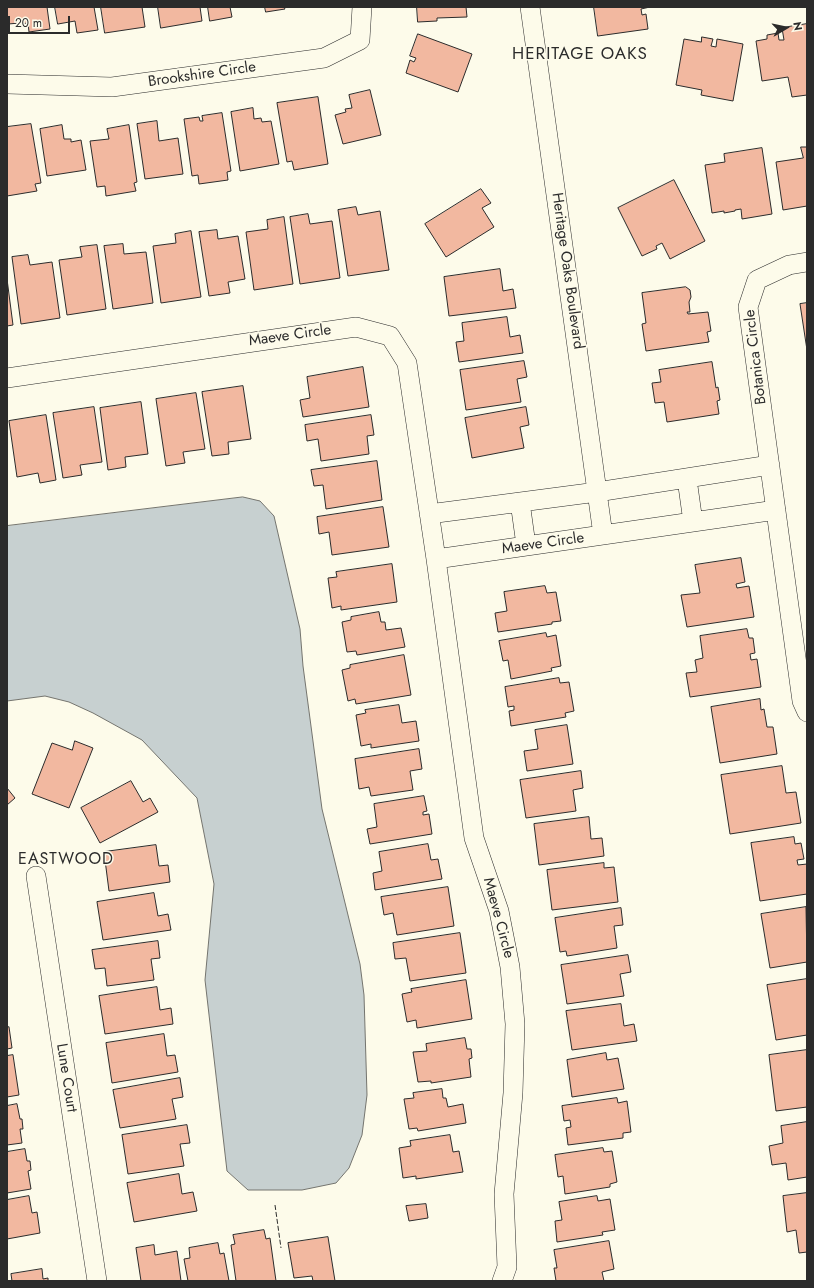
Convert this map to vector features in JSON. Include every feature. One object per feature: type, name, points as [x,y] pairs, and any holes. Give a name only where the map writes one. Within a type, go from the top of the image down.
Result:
[{"type":"street","name":"Brookshire Circle","points":[[7,84],[112,87],[324,58],[360,40],[362,7]]},
{"type":"street","name":"Heritage Oaks Boulevard","points":[[530,7],[603,535]]},
{"type":"street","name":"Botanica Circle","points":[[807,262],[789,264],[757,280],[748,307],[802,701],[807,712]]},
{"type":"street","name":"Maeve Circle","points":[[7,378],[356,327],[390,336],[407,363],[436,559],[474,838],[499,911],[510,967],[515,1039],[513,1094],[504,1194],[507,1267],[502,1281]]},
{"type":"street","points":[[429,514],[597,492],[770,465]]},
{"type":"street","points":[[687,479],[693,522]]},
{"type":"street","points":[[520,502],[526,545]]},
{"type":"street","points":[[603,535],[776,510]]},
{"type":"street","name":"Maeve Circle","points":[[436,559],[603,535]]},
{"type":"street","name":"Lune Court","points":[[36,876],[97,1281]]},
{"type":"shaded area","points":[[243,497],[260,501],[274,516],[300,629],[303,666],[322,809],[360,964],[364,995],[367,1095],[362,1135],[349,1168],[336,1183],[302,1190],[248,1190],[227,1171],[205,980],[214,884],[197,798],[142,740],[93,713],[69,702],[45,696],[7,701],[7,526]]},
{"type":"building","points":[[7,7],[47,7],[50,29],[29,32],[28,23],[8,24]]},
{"type":"building","points":[[55,7],[94,7],[98,30],[77,33],[75,21],[58,24]]},
{"type":"building","points":[[101,7],[142,7],[145,27],[105,33]]},
{"type":"building","points":[[158,7],[200,7],[202,21],[161,28]]},
{"type":"building","points":[[208,7],[230,7],[232,17],[210,21]]},
{"type":"building","points":[[265,7],[284,7],[285,9],[266,12]]},
{"type":"building","points":[[417,7],[466,7],[467,17],[437,18],[437,21],[418,22]]},
{"type":"building","points":[[594,7],[650,7],[641,9],[642,15],[646,14],[648,29],[598,36]]},
{"type":"building","points":[[807,24],[807,95],[792,97],[788,77],[762,81],[756,41],[767,39],[767,35],[778,33],[779,40],[784,40],[782,28]]},
{"type":"building","points":[[418,34],[472,54],[458,92],[406,73],[410,60],[414,62],[416,58],[410,56]]},
{"type":"building","points":[[702,37],[713,39],[711,46],[716,47],[717,39],[743,44],[733,101],[701,95],[702,90],[676,85],[684,39],[701,42]]},
{"type":"building","points":[[370,90],[381,135],[343,144],[335,115],[346,112],[345,109],[352,108],[349,95]]},
{"type":"building","points":[[318,97],[328,164],[294,170],[292,161],[287,162],[277,103]]},
{"type":"building","points":[[253,108],[254,119],[261,118],[262,122],[271,121],[279,164],[240,171],[231,112]]},
{"type":"building","points":[[222,113],[231,171],[227,172],[228,180],[199,184],[198,175],[192,176],[184,119],[199,117],[200,121],[203,121],[202,116]]},
{"type":"building","points":[[157,121],[159,141],[178,138],[183,174],[145,179],[137,124]]},
{"type":"building","points":[[31,124],[41,183],[35,184],[37,191],[7,196],[7,127]]},
{"type":"building","points":[[62,125],[64,139],[71,139],[71,142],[81,140],[86,170],[47,176],[40,129]]},
{"type":"building","points":[[129,125],[137,182],[134,183],[136,191],[106,196],[105,186],[97,187],[90,141],[109,139],[107,129]]},
{"type":"building","points":[[801,147],[807,147],[807,206],[783,210],[776,162],[803,158]]},
{"type":"building","points":[[762,148],[772,214],[742,219],[741,209],[724,213],[724,211],[712,213],[705,165],[725,162],[724,154]]},
{"type":"building","points":[[674,180],[705,241],[670,259],[662,243],[656,246],[657,249],[642,256],[618,208]]},
{"type":"building","points":[[481,189],[491,203],[482,208],[494,227],[446,257],[425,224]]},
{"type":"building","points":[[356,207],[358,215],[380,211],[389,270],[348,276],[338,210]]},
{"type":"building","points":[[308,214],[310,224],[332,221],[340,278],[300,284],[290,217]]},
{"type":"building","points":[[284,217],[293,284],[254,290],[246,232],[268,229],[267,220]]},
{"type":"building","points":[[217,230],[218,239],[238,236],[245,279],[228,282],[230,293],[209,296],[199,232]]},
{"type":"building","points":[[191,231],[201,297],[161,303],[153,246],[176,243],[175,234]]},
{"type":"building","points":[[123,244],[124,254],[146,252],[153,303],[113,309],[104,246]]},
{"type":"building","points":[[97,245],[106,309],[67,315],[59,260],[82,257],[80,247]]},
{"type":"building","points":[[28,255],[30,265],[52,262],[60,318],[21,324],[12,257]]},
{"type":"building","points":[[500,269],[503,291],[513,289],[516,308],[449,316],[444,277]]},
{"type":"building","points":[[7,279],[13,325],[7,326]]},
{"type":"building","points":[[686,287],[690,290],[691,297],[689,302],[690,312],[687,312],[688,314],[708,312],[711,331],[707,332],[709,342],[646,351],[642,324],[646,323],[642,293]]},
{"type":"building","points":[[807,303],[807,350],[800,304]]},
{"type":"building","points":[[507,317],[510,337],[520,335],[523,353],[459,362],[456,342],[464,341],[462,323]]},
{"type":"building","points":[[524,361],[527,377],[517,379],[521,402],[466,410],[460,370]]},
{"type":"building","points":[[712,362],[716,388],[718,387],[720,400],[717,401],[719,414],[667,422],[664,402],[655,403],[652,383],[661,382],[659,370]]},
{"type":"building","points":[[363,367],[369,407],[303,417],[300,400],[310,398],[307,377]]},
{"type":"building","points":[[243,386],[251,439],[228,442],[229,454],[212,456],[202,392]]},
{"type":"building","points":[[196,393],[205,449],[183,452],[185,463],[166,466],[156,399]]},
{"type":"building","points":[[141,402],[148,454],[125,457],[126,467],[108,470],[100,408]]},
{"type":"building","points":[[94,407],[102,462],[80,465],[82,475],[63,478],[53,413]]},
{"type":"building","points":[[526,407],[529,425],[520,427],[524,448],[472,458],[465,418]]},
{"type":"building","points":[[46,415],[56,480],[40,483],[38,473],[17,477],[9,421]]},
{"type":"building","points":[[371,415],[374,435],[367,436],[369,454],[321,461],[318,439],[307,441],[305,425]]},
{"type":"building","points":[[377,461],[382,500],[326,509],[323,485],[314,486],[311,470]]},
{"type":"building","points":[[383,507],[389,547],[332,555],[329,532],[319,534],[317,517]]},
{"type":"building","points":[[741,558],[745,582],[736,584],[737,588],[749,586],[754,617],[687,627],[681,595],[700,593],[695,565]]},
{"type":"building","points":[[392,564],[397,602],[341,610],[341,606],[332,608],[328,578],[337,577],[336,572]]},
{"type":"building","points":[[545,586],[547,593],[556,592],[561,621],[552,622],[552,624],[498,632],[495,613],[507,611],[504,592]]},
{"type":"building","points":[[379,612],[381,622],[385,622],[386,630],[401,628],[405,647],[357,655],[356,651],[347,652],[342,622],[351,620],[351,617]]},
{"type":"building","points":[[747,629],[749,638],[753,638],[755,653],[750,654],[751,660],[757,659],[761,687],[690,697],[686,673],[697,672],[695,660],[703,658],[700,636]]},
{"type":"building","points":[[546,633],[547,637],[556,635],[561,666],[551,668],[552,671],[511,679],[508,660],[503,661],[499,641]]},
{"type":"building","points":[[404,655],[411,695],[356,704],[355,699],[348,701],[342,670],[350,668],[350,665]]},
{"type":"building","points":[[559,678],[560,683],[569,682],[574,711],[565,713],[566,717],[511,726],[509,711],[514,710],[514,706],[508,707],[505,687]]},
{"type":"building","points":[[760,699],[761,710],[764,709],[767,727],[773,727],[777,754],[720,763],[711,707]]},
{"type":"building","points":[[399,705],[402,723],[416,721],[419,741],[371,748],[371,744],[361,746],[356,715],[366,713],[365,710]]},
{"type":"building","points":[[567,725],[573,764],[527,771],[524,751],[538,749],[535,730]]},
{"type":"building","points":[[75,741],[93,748],[69,808],[32,794],[52,743],[72,750]]},
{"type":"building","points":[[419,749],[422,769],[410,771],[413,790],[371,796],[369,787],[359,789],[355,759]]},
{"type":"building","points":[[782,766],[786,793],[796,792],[801,823],[730,834],[721,775]]},
{"type":"building","points":[[581,771],[583,788],[573,790],[576,811],[526,818],[520,780]]},
{"type":"building","points":[[131,781],[143,802],[150,798],[158,812],[100,843],[81,808]]},
{"type":"building","points":[[7,788],[15,798],[7,805]]},
{"type":"building","points":[[424,796],[427,811],[423,812],[423,815],[429,814],[432,834],[370,844],[367,829],[377,827],[374,804]]},
{"type":"building","points":[[589,817],[591,839],[602,838],[604,856],[539,865],[534,824]]},
{"type":"building","points":[[794,837],[795,844],[801,843],[804,859],[797,860],[798,865],[807,864],[807,894],[760,901],[751,843]]},
{"type":"building","points":[[428,844],[431,860],[438,859],[442,879],[375,890],[373,873],[382,871],[379,852]]},
{"type":"building","points":[[156,845],[159,866],[168,865],[170,882],[109,891],[104,852]]},
{"type":"building","points":[[604,863],[604,868],[614,867],[618,902],[552,910],[547,870]]},
{"type":"building","points":[[448,887],[454,926],[397,935],[393,913],[384,915],[381,897]]},
{"type":"building","points":[[154,893],[158,916],[168,914],[171,930],[103,940],[97,902]]},
{"type":"building","points":[[806,907],[807,962],[770,968],[761,914]]},
{"type":"building","points":[[621,908],[623,925],[614,926],[617,948],[567,956],[566,951],[560,952],[555,918]]},
{"type":"building","points":[[460,933],[466,973],[410,981],[406,958],[395,959],[393,943]]},
{"type":"building","points":[[158,941],[160,958],[151,959],[154,980],[107,986],[105,968],[95,969],[92,950]]},
{"type":"building","points":[[628,955],[631,972],[620,974],[624,996],[567,1004],[561,965]]},
{"type":"building","points":[[807,979],[807,1035],[776,1040],[767,985]]},
{"type":"building","points":[[466,980],[472,1019],[417,1028],[416,1020],[407,1022],[402,994],[412,992],[411,989]]},
{"type":"building","points":[[157,987],[160,1010],[171,1008],[173,1024],[105,1034],[99,996]]},
{"type":"building","points":[[621,1004],[624,1026],[634,1024],[637,1041],[572,1050],[566,1011]]},
{"type":"building","points":[[9,1027],[12,1048],[7,1049],[7,1028]]},
{"type":"building","points":[[164,1034],[167,1056],[175,1055],[178,1072],[112,1083],[106,1043]]},
{"type":"building","points":[[465,1038],[467,1049],[471,1049],[472,1058],[469,1059],[471,1077],[431,1083],[431,1081],[418,1082],[413,1052],[427,1051],[426,1044]]},
{"type":"building","points":[[807,1050],[807,1107],[776,1111],[769,1055]]},
{"type":"building","points":[[606,1053],[607,1060],[618,1058],[624,1089],[572,1097],[567,1060]]},
{"type":"building","points":[[13,1055],[19,1095],[7,1097],[7,1056]]},
{"type":"building","points":[[180,1078],[183,1097],[172,1099],[176,1119],[120,1128],[113,1090]]},
{"type":"building","points":[[442,1089],[443,1098],[446,1098],[448,1107],[463,1104],[466,1123],[418,1131],[417,1128],[409,1129],[404,1099],[414,1098],[413,1093]]},
{"type":"building","points":[[617,1098],[618,1103],[627,1101],[631,1132],[623,1133],[623,1138],[568,1145],[566,1128],[571,1127],[570,1120],[564,1121],[562,1106]]},
{"type":"building","points":[[17,1104],[20,1119],[22,1119],[23,1129],[20,1129],[22,1143],[7,1145],[7,1106]]},
{"type":"building","points":[[807,1122],[807,1177],[788,1180],[786,1163],[772,1165],[769,1146],[783,1143],[781,1126]]},
{"type":"building","points":[[187,1125],[190,1143],[180,1144],[184,1166],[128,1174],[122,1135]]},
{"type":"building","points":[[450,1135],[453,1152],[459,1151],[463,1172],[416,1179],[416,1176],[403,1178],[399,1148],[411,1146],[410,1141]]},
{"type":"building","points":[[603,1148],[604,1152],[612,1151],[617,1182],[610,1184],[610,1187],[565,1194],[563,1176],[558,1177],[555,1155]]},
{"type":"building","points":[[25,1149],[27,1161],[30,1161],[31,1170],[28,1171],[31,1189],[7,1193],[7,1152]]},
{"type":"building","points":[[179,1174],[182,1194],[193,1192],[197,1211],[134,1222],[127,1183]]},
{"type":"building","points":[[807,1193],[807,1252],[799,1253],[796,1230],[787,1232],[783,1196]]},
{"type":"building","points":[[29,1196],[32,1213],[37,1212],[40,1233],[7,1239],[7,1200]]},
{"type":"building","points":[[597,1196],[598,1201],[610,1199],[615,1230],[602,1232],[603,1235],[557,1242],[555,1221],[562,1220],[559,1202]]},
{"type":"building","points":[[426,1204],[428,1218],[409,1221],[406,1206]]},
{"type":"building","points":[[264,1230],[266,1239],[270,1238],[276,1281],[236,1281],[231,1245],[235,1244],[233,1235]]},
{"type":"building","points":[[328,1237],[335,1281],[313,1281],[312,1276],[294,1278],[288,1243]]},
{"type":"building","points":[[609,1241],[614,1269],[602,1272],[604,1281],[556,1281],[554,1268],[557,1268],[554,1250]]},
{"type":"building","points":[[218,1243],[220,1254],[224,1253],[229,1281],[188,1281],[184,1259],[190,1258],[189,1248]]},
{"type":"building","points":[[154,1245],[155,1255],[177,1251],[181,1281],[141,1281],[136,1248]]},
{"type":"building","points":[[42,1269],[43,1279],[48,1278],[48,1281],[12,1281],[11,1274]]},
{"type":"fence","points":[[275,1205],[281,1248]]},
{"type":"district","name":"HERITAGE OAKS","points":[[580,55]]},
{"type":"district","name":"EASTWOOD","points":[[66,860]]}]
